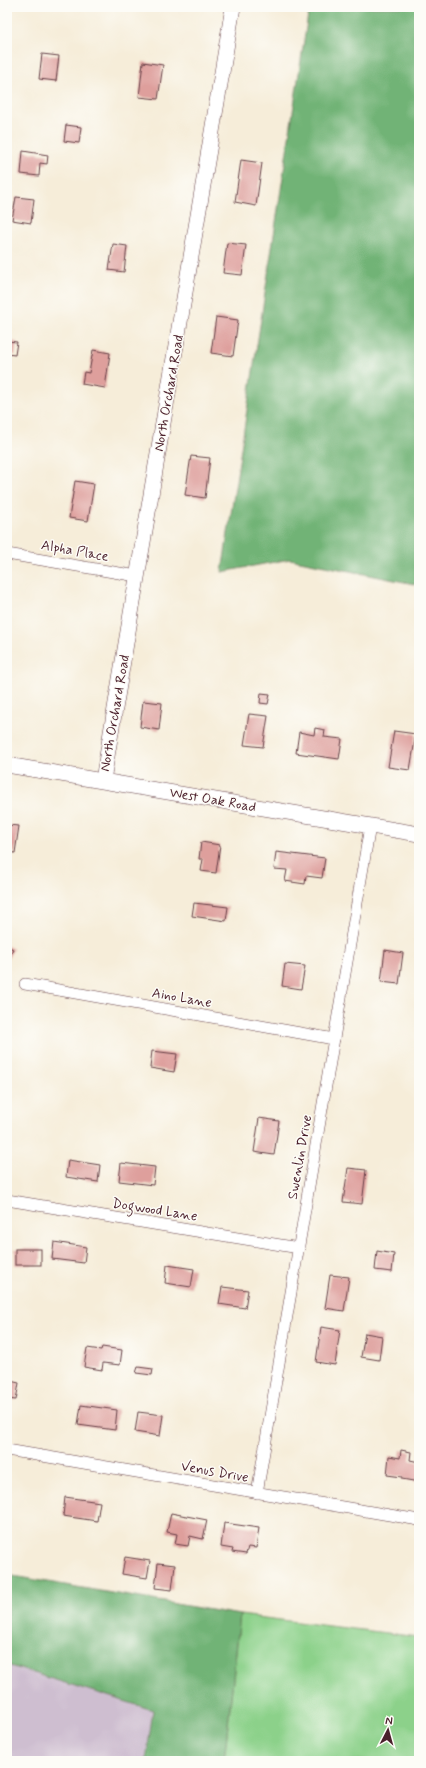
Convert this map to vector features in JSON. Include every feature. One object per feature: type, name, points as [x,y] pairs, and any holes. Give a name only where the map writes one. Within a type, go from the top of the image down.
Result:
[{"type":"street","name":"North Orchard Road","points":[[103,780],[233,7]]},
{"type":"street","name":"Alpha Place","points":[[7,554],[137,576]]},
{"type":"street","name":"West Oak Road","points":[[7,764],[419,834]]},
{"type":"street","name":"Swenlin Drive","points":[[257,1493],[370,826]]},
{"type":"street","name":"Aino Lane","points":[[25,984],[334,1039]]},
{"type":"street","name":"Dogwood Lane","points":[[7,1200],[298,1248]]},
{"type":"street","name":"Venus Drive","points":[[7,1450],[419,1520]]},
{"type":"shaded area","points":[[7,1665],[153,1710],[146,1761],[7,1761]]},
{"type":"green space","points":[[419,7],[419,585],[290,559],[222,572],[309,8]]},
{"type":"green space","points":[[7,1575],[240,1615],[224,1761],[146,1761],[153,1710],[7,1665]]},
{"type":"green space","points":[[240,1615],[419,1637],[419,1761],[224,1761]]},
{"type":"building","points":[[42,54],[59,56],[56,81],[39,79]]},
{"type":"building","points":[[143,62],[163,65],[158,99],[139,97]]},
{"type":"building","points":[[66,125],[81,127],[79,143],[64,141]]},
{"type":"building","points":[[23,151],[48,155],[47,164],[40,163],[39,176],[21,174]]},
{"type":"building","points":[[241,160],[262,163],[256,206],[235,202]]},
{"type":"building","points":[[16,197],[34,199],[31,223],[12,220]]},
{"type":"building","points":[[227,243],[246,245],[242,275],[223,273]]},
{"type":"building","points":[[113,244],[127,246],[124,272],[109,270]]},
{"type":"building","points":[[216,317],[238,320],[233,356],[211,353]]},
{"type":"building","points":[[7,341],[17,342],[15,355],[7,354]]},
{"type":"building","points":[[93,350],[110,353],[105,388],[82,384],[84,372],[89,373]]},
{"type":"building","points":[[191,456],[210,458],[205,498],[185,495]]},
{"type":"building","points":[[75,481],[94,484],[88,521],[69,518]]},
{"type":"building","points":[[261,693],[270,694],[268,704],[260,703]]},
{"type":"building","points":[[143,701],[162,703],[159,730],[140,727]]},
{"type":"building","points":[[249,714],[268,716],[263,747],[244,745]]},
{"type":"building","points":[[315,728],[325,730],[324,737],[342,739],[339,759],[296,753],[299,732],[314,735]]},
{"type":"building","points":[[394,731],[416,734],[410,770],[388,767]]},
{"type":"building","points":[[7,825],[19,826],[15,853],[7,852]]},
{"type":"building","points":[[201,842],[220,845],[216,873],[201,871],[203,859],[199,859]]},
{"type":"building","points":[[276,852],[325,858],[322,878],[306,876],[305,884],[285,881],[287,870],[274,869]]},
{"type":"building","points":[[194,903],[228,907],[226,921],[192,916]]},
{"type":"building","points":[[7,946],[13,949],[7,960]]},
{"type":"building","points":[[385,950],[403,953],[399,984],[381,982]]},
{"type":"building","points":[[285,964],[305,966],[301,989],[282,986]]},
{"type":"building","points":[[152,1051],[177,1054],[174,1072],[150,1068]]},
{"type":"building","points":[[259,1118],[279,1121],[274,1155],[254,1152]]},
{"type":"building","points":[[68,1160],[100,1165],[98,1182],[66,1177]]},
{"type":"building","points":[[121,1163],[155,1167],[153,1185],[119,1181]]},
{"type":"building","points":[[348,1168],[366,1170],[362,1204],[343,1202]]},
{"type":"building","points":[[54,1242],[86,1247],[84,1263],[52,1259]]},
{"type":"building","points":[[15,1249],[41,1249],[41,1265],[15,1265]]},
{"type":"building","points":[[377,1251],[394,1254],[392,1272],[375,1270]]},
{"type":"building","points":[[167,1265],[194,1269],[191,1287],[165,1283]]},
{"type":"building","points":[[330,1275],[349,1277],[344,1311],[325,1308]]},
{"type":"building","points":[[222,1287],[248,1290],[245,1308],[219,1304]]},
{"type":"building","points":[[321,1327],[340,1330],[335,1365],[316,1362]]},
{"type":"building","points":[[365,1333],[382,1336],[379,1360],[361,1357]]},
{"type":"building","points":[[102,1347],[122,1350],[120,1365],[103,1363],[102,1370],[84,1367],[87,1348],[101,1350]]},
{"type":"building","points":[[138,1367],[153,1369],[152,1375],[136,1373]]},
{"type":"building","points":[[7,1373],[12,1374],[10,1381],[19,1383],[16,1400],[7,1399]]},
{"type":"building","points":[[81,1405],[117,1410],[115,1430],[78,1425]]},
{"type":"building","points":[[138,1412],[163,1415],[160,1436],[135,1432]]},
{"type":"building","points":[[401,1450],[411,1452],[410,1460],[419,1462],[419,1482],[402,1479],[402,1477],[387,1475],[389,1456],[400,1458]]},
{"type":"building","points":[[65,1497],[100,1502],[97,1521],[63,1516]]},
{"type":"building","points":[[171,1513],[207,1520],[203,1539],[190,1536],[188,1546],[175,1544],[177,1534],[167,1532]]},
{"type":"building","points":[[224,1523],[259,1528],[256,1548],[248,1547],[246,1554],[232,1552],[233,1549],[221,1547]]},
{"type":"building","points":[[125,1557],[150,1561],[147,1578],[122,1574]]},
{"type":"building","points":[[158,1563],[175,1565],[172,1590],[155,1588]]}]
